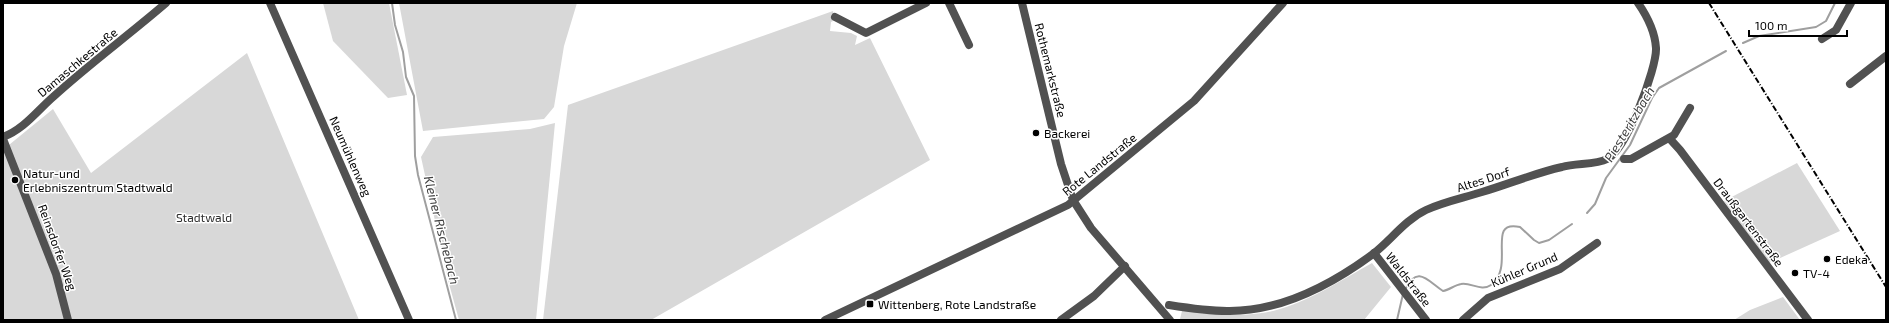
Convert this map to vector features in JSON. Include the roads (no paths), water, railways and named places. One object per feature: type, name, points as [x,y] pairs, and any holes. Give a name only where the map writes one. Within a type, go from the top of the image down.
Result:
[{"type":"street","name":"Damaschkestraße","points":[[3,138],[10,135],[31,119],[52,97],[166,3]]},
{"type":"street","name":"Neumühlenweg","points":[[270,3],[409,320]]},
{"type":"street","points":[[835,17],[866,33],[926,3]]},
{"type":"street","points":[[949,3],[969,45]]},
{"type":"street","name":"Rothemarkstraße","points":[[1022,3],[1061,164],[1073,200],[1091,228],[1170,320]]},
{"type":"street","name":"Rote Landstraße","points":[[825,320],[842,316],[1064,207],[1194,101],[1283,3]]},
{"type":"street","name":"Altes Dorf","points":[[1374,253],[1407,223],[1427,210],[1552,169],[1605,160],[1612,156],[1623,140],[1635,117],[1649,83],[1655,60],[1656,46],[1652,32],[1638,3]]},
{"type":"street","points":[[1822,40],[1836,30],[1851,3]]},
{"type":"street","points":[[1850,84],[1886,56]]},
{"type":"street","points":[[1624,159],[1631,159],[1670,139],[1678,130],[1690,108]]},
{"type":"street","name":"Reinsdorfer Weg","points":[[3,138],[56,274],[68,320]]},
{"type":"street","name":"Draußgartenstraße","points":[[1670,139],[1680,150],[1808,320]]},
{"type":"street","name":"Kühler Grund","points":[[1463,320],[1488,298],[1556,270],[1597,244]]},
{"type":"street","points":[[1169,305],[1226,311],[1276,305],[1313,291],[1374,253]]},
{"type":"street","name":"Waldstraße","points":[[1374,253],[1426,320]]},
{"type":"street","points":[[1061,320],[1094,296],[1125,266]]},
{"type":"waterway","name":"Kleiner Rischebach","points":[[392,3],[395,25],[403,52],[406,77],[414,96],[415,156],[418,175],[456,320]]},
{"type":"waterway","name":"Piesteritzbach","points":[[1743,43],[1759,36],[1816,27],[1826,21],[1835,3]]},
{"type":"waterway","name":"Piesteritzbach","points":[[1587,213],[1595,204],[1606,178],[1630,145],[1652,98],[1659,88],[1726,51]]},
{"type":"waterway","name":"Piesteritzbach","points":[[1405,290],[1409,282],[1418,276],[1428,279],[1443,291],[1461,284],[1484,288],[1487,287],[1491,285],[1498,277],[1501,267],[1502,237],[1504,230],[1510,226],[1520,227],[1539,243],[1549,240],[1572,224]]},
{"type":"waterway","name":"Piesteritzbach","points":[[1397,320],[1403,294]]},
{"type":"railway","points":[[1709,3],[1886,287]]},
{"type":"place","name":"Backerei","points":[[1036,133]]},
{"type":"place","name":"Natur-und Erlebniszentrum Stadtwald","points":[[15,180]]},
{"type":"place","name":"Edeka","points":[[1827,259]]},
{"type":"place","name":"TV-4","points":[[1795,273]]},
{"type":"place","name":"Wittenberg, Rote Landstraße","points":[[870,304]]},
{"type":"park label","name":"Stadtwald","points":[[204,217]]}]
